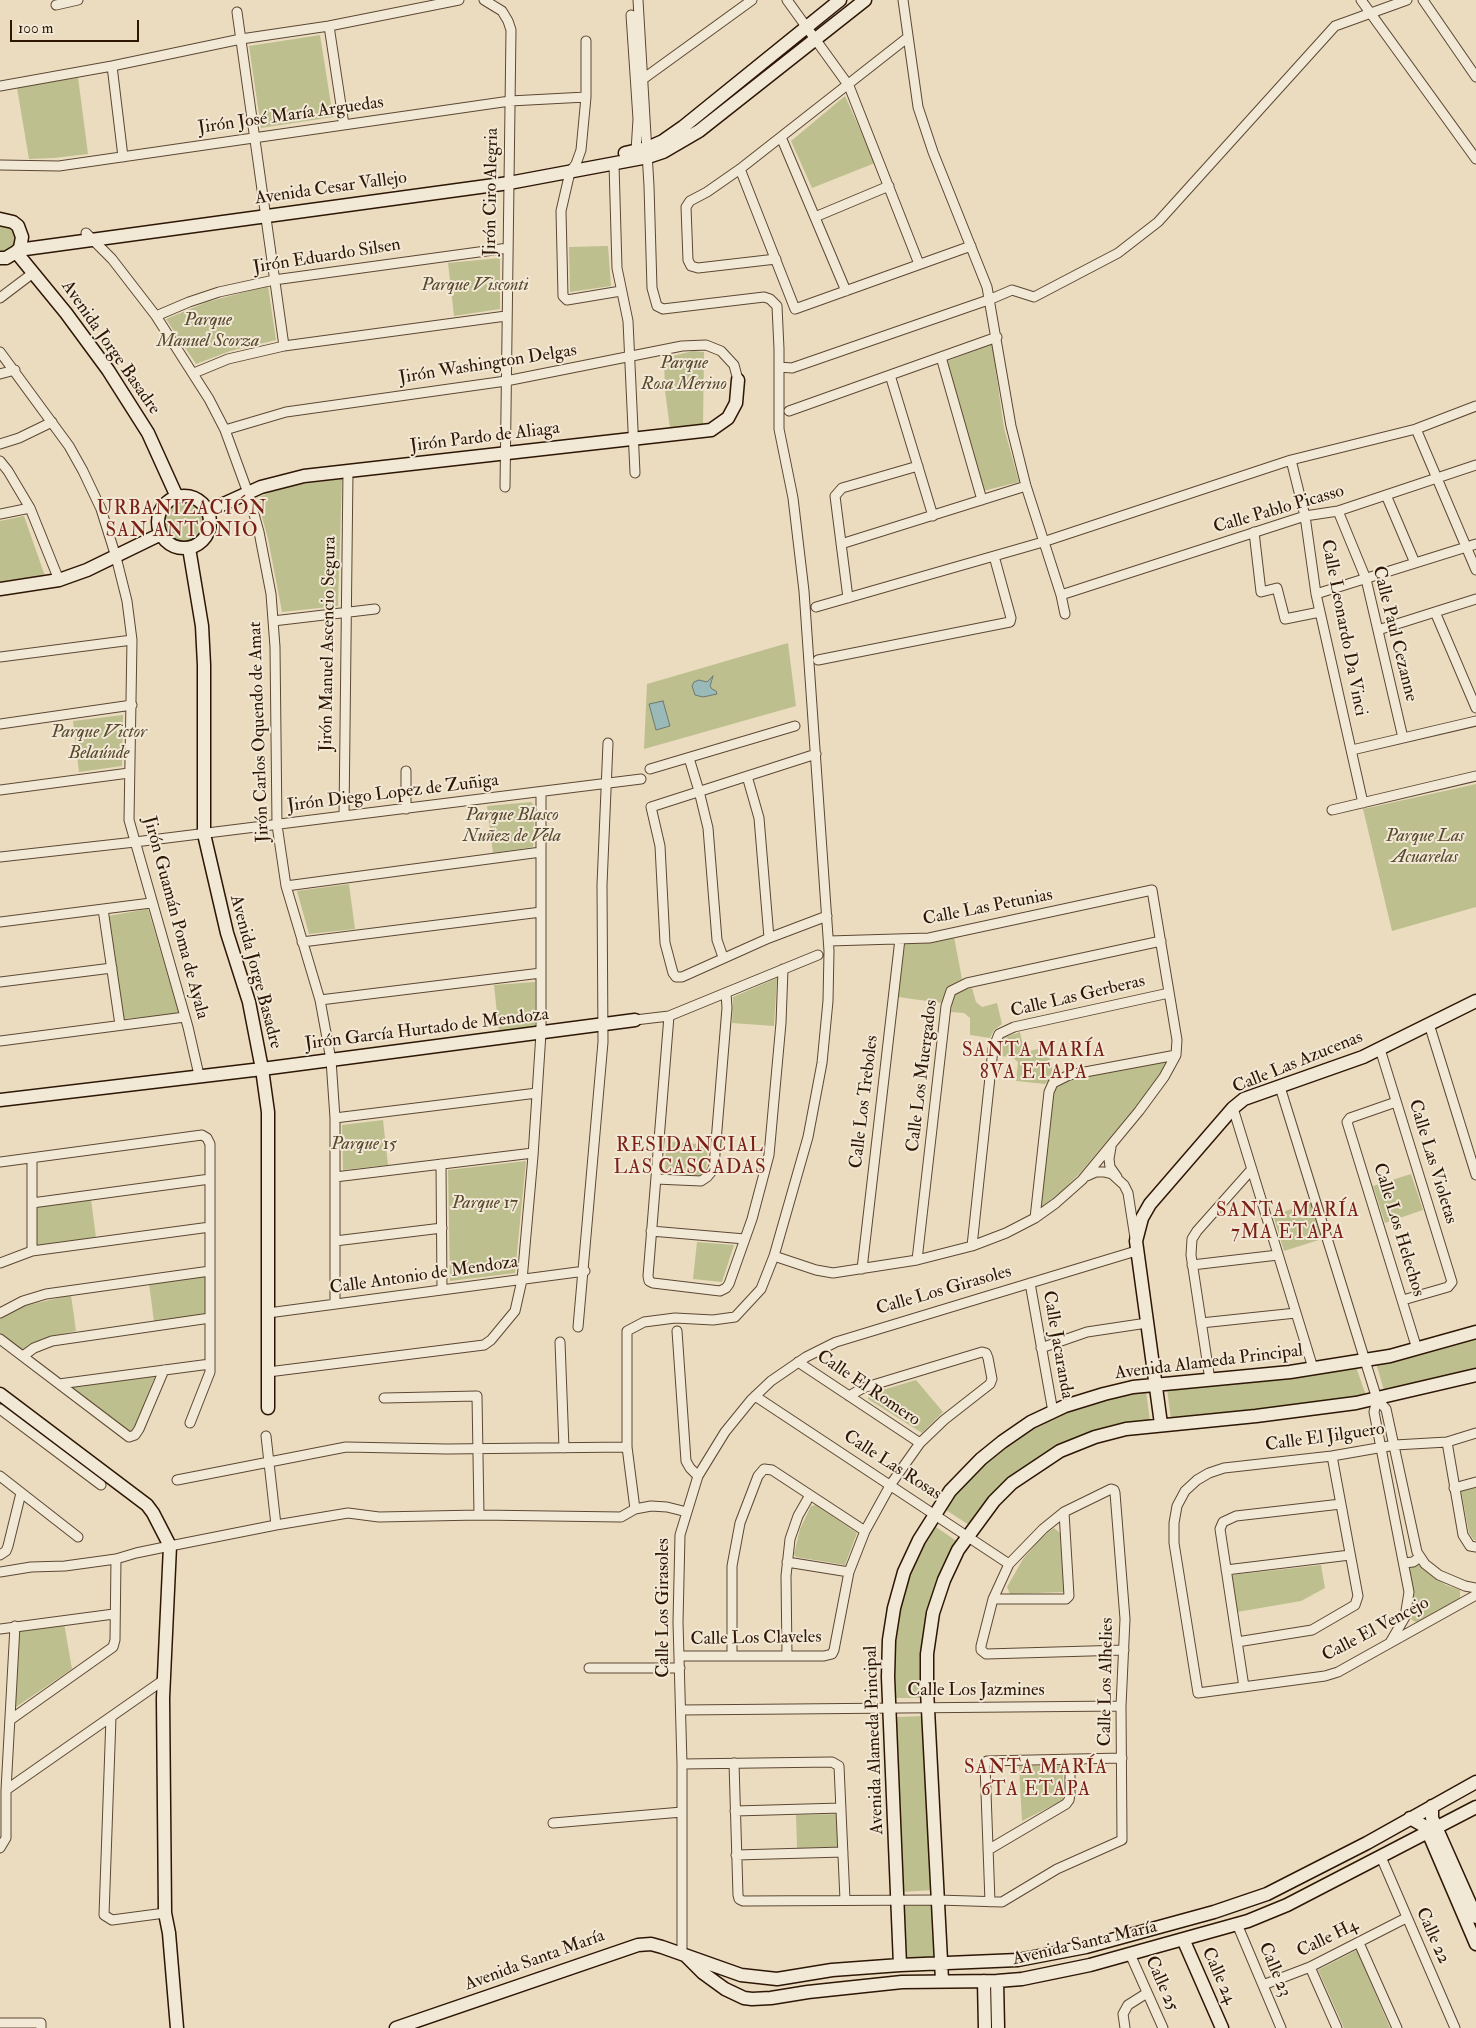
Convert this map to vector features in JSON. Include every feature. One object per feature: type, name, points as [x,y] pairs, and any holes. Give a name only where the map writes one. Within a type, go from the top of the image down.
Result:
[{"type":"street","points":[[56,5],[78,0]]},
{"type":"street","points":[[0,86],[112,66],[240,39],[329,26],[459,0]]},
{"type":"street","name":"Jirón Ciro Alegria","points":[[484,0],[502,11],[510,26],[505,487]]},
{"type":"street","points":[[634,1509],[627,1447],[627,1331],[644,1322],[675,1318],[713,1320],[735,1317],[761,1289],[774,1256],[808,1137],[822,1063],[828,1001],[829,941],[804,591],[793,498],[779,429],[777,306],[770,299],[764,297],[663,309],[657,306],[652,288],[638,0]]},
{"type":"street","points":[[643,79],[752,0]]},
{"type":"street","points":[[787,0],[848,84],[919,264]]},
{"type":"street","points":[[644,152],[683,127],[840,0]]},
{"type":"street","points":[[644,152],[663,152],[700,131],[865,0]]},
{"type":"street","points":[[903,0],[918,107],[991,299],[1011,426],[1026,486],[1061,595],[1065,614]]},
{"type":"street","points":[[1361,0],[1476,159]]},
{"type":"street","points":[[779,367],[792,368],[1012,290],[1034,297],[1118,252],[1158,222],[1335,26],[1407,0]]},
{"type":"street","points":[[1423,0],[1476,77]]},
{"type":"street","points":[[237,12],[284,346]]},
{"type":"street","points":[[631,15],[638,118],[644,152]]},
{"type":"street","points":[[329,26],[344,125]]},
{"type":"street","points":[[776,259],[698,268],[692,266],[688,260],[686,207],[690,201],[707,192],[740,169],[907,38]]},
{"type":"street","points":[[586,41],[586,97],[581,150],[573,168],[561,211],[563,296],[567,300],[621,291]]},
{"type":"street","points":[[112,66],[123,156]]},
{"type":"street","name":"Jirón José María Arguedas","points":[[0,165],[59,166],[510,101],[586,97]]},
{"type":"street","points":[[781,137],[846,291]]},
{"type":"street","name":"Avenida Cesar Vallejo","points":[[573,168],[614,164],[644,152]]},
{"type":"street","name":"Avenida Cesar Vallejo","points":[[0,258],[12,256],[19,248],[90,236],[509,179],[573,168],[644,152]]},
{"type":"street","points":[[614,164],[617,268],[628,321],[635,473]]},
{"type":"street","points":[[740,169],[795,309],[971,246]]},
{"type":"street","points":[[815,217],[889,186]]},
{"type":"street","name":"Avenida Jorge Basadre","points":[[0,219],[13,222],[18,226],[22,236],[19,248],[33,273],[66,313],[108,370],[148,433],[177,497]]},
{"type":"street","name":"Jirón Carlos Oquendo de Amat","points":[[90,236],[112,259],[156,316],[194,373],[225,430],[248,493],[261,541],[270,594],[275,647],[277,825],[286,886],[320,1000],[331,1060],[335,1118],[335,1304]]},
{"type":"street","name":"Jirón Eduardo Silsen","points":[[156,316],[219,292],[274,280],[508,248]]},
{"type":"street","points":[[0,298],[33,273]]},
{"type":"street","points":[[194,373],[228,359],[284,346],[506,316]]},
{"type":"street","points":[[790,411],[997,337]]},
{"type":"street","name":"Jirón Washington Delgas","points":[[225,430],[286,412],[506,381],[682,346],[706,345],[720,351],[734,365],[738,380]]},
{"type":"street","name":"Jirón Guamán Poma de Ayala","points":[[0,352],[52,422],[84,471],[101,509],[116,557],[127,601],[132,640],[129,820],[151,903],[185,1017],[199,1075]]},
{"type":"street","points":[[940,357],[982,500]]},
{"type":"street","points":[[0,374],[15,370]]},
{"type":"street","points":[[890,375],[933,516]]},
{"type":"street","name":"Jirón Pardo de Aliaga","points":[[208,511],[262,487],[304,476],[711,430],[728,418],[736,404],[738,380]]},
{"type":"street","points":[[816,607],[1043,542],[1292,460],[1416,429],[1476,406]]},
{"type":"street","points":[[0,444],[19,438],[52,422]]},
{"type":"street","points":[[1416,429],[1476,570]]},
{"type":"street","name":"Calle Leonardo Da Vinci","points":[[1292,460],[1305,516],[1316,594],[1363,803]]},
{"type":"street","points":[[0,461],[30,508],[59,580]]},
{"type":"street","points":[[848,598],[835,496],[842,488],[918,466]]},
{"type":"street","name":"Calle Pablo Picasso","points":[[1061,595],[1305,516],[1338,511],[1476,466]]},
{"type":"street","name":"Jirón Manuel Ascencio Segura","points":[[344,816],[348,472]]},
{"type":"street","points":[[841,544],[1026,486]]},
{"type":"street","points":[[1386,495],[1416,563]]},
{"type":"street","points":[[177,497],[192,497],[204,505],[208,511],[210,527],[207,534],[196,545],[189,548],[173,546],[161,534],[159,527],[160,512],[170,500],[177,497]]},
{"type":"street","points":[[0,514],[30,508]]},
{"type":"street","name":"Calle Paul Cezanne","points":[[1338,511],[1366,579],[1403,738]]},
{"type":"street","points":[[1254,532],[1261,592],[1277,588],[1285,619],[1320,612]]},
{"type":"street","points":[[0,589],[59,580],[116,557],[161,534]]},
{"type":"street","points":[[1316,594],[1476,544]]},
{"type":"street","name":"Avenida Jorge Basadre","points":[[189,548],[202,626],[204,665],[204,834],[224,924],[249,1002],[268,1112],[268,1408]]},
{"type":"street","points":[[818,660],[1010,622],[1011,618],[994,556]]},
{"type":"street","points":[[1378,630],[1476,599]]},
{"type":"street","points":[[273,622],[375,609]]},
{"type":"street","points":[[1435,612],[1476,708]]},
{"type":"street","points":[[0,657],[132,640]]},
{"type":"street","points":[[0,724],[132,705]]},
{"type":"street","points":[[1352,750],[1476,721]]},
{"type":"street","points":[[650,769],[795,726]]},
{"type":"street","points":[[578,1327],[585,1271],[603,1042],[602,886],[608,743]]},
{"type":"street","points":[[816,754],[652,806],[660,846],[665,943],[673,973],[676,977],[682,978],[769,938],[828,916]]},
{"type":"street","points":[[689,758],[700,791],[708,828],[717,940],[723,958]]},
{"type":"street","points":[[406,771],[406,809]]},
{"type":"street","points":[[0,790],[129,773]]},
{"type":"street","points":[[747,776],[759,818],[769,938]]},
{"type":"street","points":[[1332,810],[1476,776]]},
{"type":"street","name":"Jirón Diego Lopez de Zuñiga","points":[[0,857],[204,834],[641,779]]},
{"type":"street","points":[[268,1372],[484,1345],[491,1340],[512,1316],[522,1280],[537,1093],[542,912],[541,792]]},
{"type":"street","points":[[286,886],[541,852]]},
{"type":"street","name":"Calle Las Petunias","points":[[829,941],[929,938],[1152,890],[1161,941]]},
{"type":"street","points":[[0,922],[151,903]]},
{"type":"street","points":[[103,909],[120,1025]]},
{"type":"street","points":[[302,942],[542,912]]},
{"type":"street","name":"Calle Los Treboles","points":[[862,1269],[900,939]]},
{"type":"street","points":[[774,1256],[816,1270],[832,1273],[917,1260],[972,1246],[1006,1233],[1035,1218],[1056,1203],[1082,1180],[1113,1143],[1164,1077],[1176,1054],[1177,1040],[1161,941]]},
{"type":"street","name":"Calle Los Muergados","points":[[917,1260],[946,1002],[951,991],[966,983],[1161,941]]},
{"type":"street","name":"Jirón García Hurtado de Mendoza","points":[[0,1100],[262,1069],[669,1016],[818,956]]},
{"type":"street","points":[[0,982],[112,968]]},
{"type":"street","points":[[669,1016],[648,1276],[649,1281],[720,1291],[729,1284],[769,1155],[781,1023],[783,969]]},
{"type":"street","points":[[320,1000],[541,972]]},
{"type":"street","points":[[656,1179],[701,1181],[712,1171],[727,1008],[726,993]]},
{"type":"street","name":"Calle Las Gerberas","points":[[972,1246],[993,1050],[999,1034],[1014,1027],[1169,993]]},
{"type":"street","name":"Calle Las Azucenas","points":[[1161,1424],[1136,1246],[1142,1218],[1150,1204],[1232,1108],[1244,1099],[1364,1057],[1476,1001]]},
{"type":"street","points":[[0,1041],[185,1017]]},
{"type":"street","points":[[1429,1024],[1475,1171]]},
{"type":"street","name":"Calle Las Violetas","points":[[1380,1049],[1452,1282],[1451,1285],[1403,1300]]},
{"type":"street","points":[[1035,1218],[1048,1098],[1053,1083],[1069,1075],[1176,1054]]},
{"type":"street","points":[[1280,1087],[1377,1399],[1386,1409],[1415,1545],[1420,1557],[1439,1575],[1465,1586],[1476,1588]]},
{"type":"street","points":[[335,1118],[537,1093]]},
{"type":"street","name":"Calle Los Helechos","points":[[1396,1102],[1350,1118],[1347,1122],[1417,1349]]},
{"type":"street","points":[[1232,1108],[1313,1368]]},
{"type":"street","points":[[0,1162],[202,1135],[207,1138],[210,1144],[210,1364],[208,1380],[190,1423]]},
{"type":"street","points":[[1113,1143],[1109,1159],[1110,1167],[1128,1193],[1130,1201],[1137,1208],[1150,1204]]},
{"type":"street","points":[[335,1177],[533,1153]]},
{"type":"street","points":[[32,1158],[32,1251]]},
{"type":"street","points":[[441,1164],[442,1290]]},
{"type":"street","points":[[1210,1380],[1192,1265],[1192,1239],[1252,1169]]},
{"type":"street","points":[[1082,1180],[1096,1172],[1112,1174],[1118,1179]]},
{"type":"street","points":[[32,1203],[210,1179]]},
{"type":"street","points":[[1128,1193],[1136,1246]]},
{"type":"street","points":[[0,1264],[32,1251],[210,1226]]},
{"type":"street","points":[[335,1241],[442,1228]]},
{"type":"street","points":[[651,1231],[744,1239]]},
{"type":"street","name":"Calle Los Girasoles","points":[[684,1955],[679,1656],[680,1535],[698,1476],[725,1432],[755,1396],[771,1381],[798,1362],[836,1342],[860,1333],[1030,1283],[1136,1246]]},
{"type":"street","points":[[1192,1265],[1278,1255]]},
{"type":"street","points":[[0,1313],[46,1294],[210,1271]]},
{"type":"street","name":"Calle Antonio de Mendoza","points":[[268,1313],[585,1271]]},
{"type":"street","name":"Calle Jacaranda","points":[[1030,1283],[1053,1412]]},
{"type":"street","points":[[1201,1323],[1296,1313]]},
{"type":"street","points":[[23,1356],[34,1348],[52,1341],[210,1318]]},
{"type":"street","points":[[1041,1348],[1087,1332],[1147,1323]]},
{"type":"street","points":[[677,1331],[686,1461],[698,1476]]},
{"type":"street","name":"Avenida Alameda Principal","points":[[900,1964],[888,1677],[889,1640],[894,1608],[904,1572],[919,1540],[950,1491],[981,1459],[1016,1432],[1065,1406],[1104,1394],[1133,1387],[1313,1368],[1390,1356],[1476,1332]]},
{"type":"street","points":[[0,1339],[124,1434],[132,1436],[139,1429],[164,1370]]},
{"type":"street","points":[[560,1342],[564,1448]]},
{"type":"street","name":"Calle Los Claveles","points":[[679,1656],[824,1656],[832,1654],[849,1572],[865,1531],[891,1484],[920,1443],[944,1420],[990,1384],[992,1379],[986,1353],[982,1352],[863,1388],[849,1396]]},
{"type":"street","name":"Calle El Romero","points":[[798,1362],[920,1443]]},
{"type":"street","points":[[59,1384],[210,1364]]},
{"type":"street","points":[[942,1980],[927,1654],[933,1613],[944,1580],[958,1550],[994,1501],[1012,1483],[1060,1451],[1103,1435],[1126,1429],[1161,1424],[1256,1416],[1377,1399],[1476,1375]]},
{"type":"street","points":[[0,1394],[147,1505],[154,1513],[170,1546],[165,1680],[165,1913],[169,1932],[176,2028]]},
{"type":"street","points":[[384,1398],[477,1396],[479,1515]]},
{"type":"street","name":"Calle Las Rosas","points":[[755,1396],[1010,1564]]},
{"type":"street","points":[[1377,1399],[1374,1412],[1408,1592],[1408,1605],[1400,1628],[1390,1643]]},
{"type":"street","points":[[0,1409],[101,1486]]},
{"type":"street","name":"Calle El Jilguero","points":[[1198,1693],[1174,1543],[1174,1523],[1177,1506],[1185,1491],[1197,1480],[1224,1468],[1332,1456],[1395,1445],[1447,1442],[1476,1433]]},
{"type":"street","points":[[266,1436],[276,1525]]},
{"type":"street","points":[[1447,1442],[1463,1535],[1470,1546],[1476,1547]]},
{"type":"street","points":[[177,1480],[269,1461],[346,1448],[627,1447]]},
{"type":"street","points":[[1237,1642],[1312,1630],[1355,1606],[1358,1596],[1332,1456]]},
{"type":"street","points":[[732,1656],[732,1566],[740,1523],[758,1476],[764,1469],[768,1468],[865,1531]]},
{"type":"street","points":[[0,1476],[78,1537]]},
{"type":"street","points":[[1454,1488],[1476,1482]]},
{"type":"street","name":"Calle Los Alhelies","points":[[736,1855],[738,1895],[739,1899],[743,1902],[938,1900],[1002,1902],[1057,1869],[1122,1840],[1121,1706],[1125,1619],[1114,1490],[1111,1488],[1064,1512]]},
{"type":"street","points":[[0,1555],[6,1551],[8,1546],[21,1493]]},
{"type":"street","points":[[787,1656],[786,1576],[790,1539],[798,1516],[810,1495]]},
{"type":"street","points":[[1244,1687],[1220,1529],[1223,1522],[1229,1518],[1341,1504]]},
{"type":"street","points":[[0,1572],[31,1567],[65,1566],[116,1560],[136,1553],[170,1546],[348,1513],[379,1517],[479,1515],[621,1517],[634,1509],[651,1506],[687,1512]]},
{"type":"street","points":[[1064,1512],[1043,1529],[1010,1564],[993,1599],[981,1650],[986,1654],[1124,1650]]},
{"type":"street","points":[[993,1599],[1066,1599],[1069,1596],[1064,1512]]},
{"type":"street","points":[[1226,1570],[1350,1555]]},
{"type":"street","points":[[1404,1563],[1413,1562],[1420,1557]]},
{"type":"street","points":[[10,1720],[110,1650],[115,1640],[116,1560]]},
{"type":"street","points":[[787,1562],[849,1572]]},
{"type":"street","name":"Calle El Vencejo","points":[[1198,1693],[1325,1676],[1338,1672],[1476,1595]]},
{"type":"street","points":[[0,1629],[114,1614]]},
{"type":"street","points":[[0,1848],[6,1838],[6,1790],[15,1626]]},
{"type":"street","points":[[589,1668],[680,1668]]},
{"type":"street","points":[[6,1790],[165,1680]]},
{"type":"street","name":"Calle Los Jazmines","points":[[681,1710],[1121,1706]]},
{"type":"street","points":[[111,1717],[104,1915],[112,1920],[165,1913]]},
{"type":"street","points":[[990,1902],[984,1765],[987,1760],[1122,1758]]},
{"type":"street","points":[[988,1850],[1066,1804],[1070,1794],[1070,1759]]},
{"type":"street","points":[[682,1764],[835,1763],[839,1766],[845,1900]]},
{"type":"street","points":[[734,1764],[736,1855],[843,1852]]},
{"type":"street","name":"Avenida Santa María","points":[[396,2028],[626,1948],[651,1944],[742,1975],[770,1978],[791,1978],[832,1970],[900,1964],[991,1962],[1048,1955],[1086,1947],[1239,1904],[1299,1879],[1476,1782]]},
{"type":"street","points":[[1432,1806],[1432,1830],[1476,1944]]},
{"type":"street","name":"Avenida Santa María","points":[[684,1955],[702,1973],[725,1990],[744,1998],[752,1999],[902,1982],[942,1980],[997,1981],[1045,1974],[1090,1965],[1237,1924],[1287,1905],[1476,1807]]},
{"type":"street","points":[[735,1811],[841,1808]]},
{"type":"street","points":[[553,1823],[682,1812]]},
{"type":"street","points":[[1410,1818],[1432,1830],[1476,1917]]},
{"type":"street","name":"Calle 22","points":[[1381,1857],[1455,2028]]},
{"type":"street","name":"Calle H4","points":[[1262,1985],[1310,1968],[1406,1918]]},
{"type":"street","name":"Calle 23","points":[[1237,1924],[1281,2028]]},
{"type":"street","name":"Calle 24","points":[[1183,1939],[1222,2028]]},
{"type":"street","points":[[1358,1943],[1397,2028]]},
{"type":"street","name":"Calle 25","points":[[1130,1954],[1163,2028]]},
{"type":"street","points":[[1310,1968],[1338,2028]]},
{"type":"street","points":[[984,1981],[985,2028]]},
{"type":"street","points":[[997,1981],[998,2028]]},
{"type":"street","points":[[1125,2028],[1123,2014],[1128,2005],[1147,1993]]},
{"type":"street","points":[[0,2023],[41,2023],[41,2028]]},
{"type":"green space","points":[[320,35],[333,117],[261,128],[249,46]]},
{"type":"green space","points":[[78,77],[88,154],[29,159],[17,88]]},
{"type":"green space","points":[[845,96],[875,163],[812,188],[791,141]]},
{"type":"green space","points":[[0,223],[6,223],[17,233],[16,247],[0,254]]},
{"type":"green space","points":[[608,246],[611,286],[570,292],[569,247]]},
{"type":"green space","name":"Parque Visconti","points":[[500,258],[500,309],[454,316],[448,263]]},
{"type":"green space","name":"Parque Manuel Scorza","points":[[268,286],[276,340],[230,351],[196,364],[166,319],[207,302]]},
{"type":"green space","points":[[992,344],[1004,428],[1019,482],[983,491],[945,362]]},
{"type":"green space","name":"Parque Rosa Merino","points":[[693,351],[704,352],[703,425],[670,428],[665,391],[664,358]]},
{"type":"green space","points":[[342,479],[338,606],[282,612],[268,539],[257,498],[279,488]]},
{"type":"green space","points":[[184,501],[199,507],[205,522],[199,537],[184,543],[169,537],[163,522],[169,507]]},
{"type":"green space","points":[[24,516],[45,576],[0,583],[0,521]]},
{"type":"green space","points":[[788,643],[796,706],[644,749],[647,684]]},
{"type":"green space","name":"Parque Victor Belaúnde","points":[[123,715],[122,766],[79,772],[73,721]]},
{"type":"green space","name":"Parque Las Acuarelas","points":[[1476,784],[1476,907],[1392,931],[1363,809]]},
{"type":"green space","name":"Parque Blasco Nuñez de Vela","points":[[531,802],[535,806],[533,847],[493,853],[487,806]]},
{"type":"green space","points":[[349,884],[355,929],[309,934],[297,891]]},
{"type":"green space","points":[[148,909],[179,1014],[122,1019],[108,916]]},
{"type":"green space","points":[[954,937],[962,979],[947,987],[942,1003],[898,997],[905,944],[927,943]]},
{"type":"green space","points":[[777,978],[774,1026],[732,1023],[733,997]]},
{"type":"green space","points":[[535,982],[535,1027],[499,1032],[494,985]]},
{"type":"green space","points":[[972,988],[976,1002],[982,1007],[997,1003],[1002,1024],[994,1030],[990,1038],[970,1035],[970,1018],[964,1013],[951,1012],[952,1000],[955,994],[961,990]]},
{"type":"green space","points":[[1020,1032],[1023,1046],[1029,1051],[1047,1047],[1054,1075],[1045,1084],[1016,1081],[1018,1062],[1012,1057],[999,1056],[1000,1044],[1003,1038]]},
{"type":"green space","points":[[1170,1060],[1141,1100],[1080,1173],[1061,1192],[1041,1207],[1052,1097],[1055,1086],[1069,1079]]},
{"type":"green space","name":"Parque 15","points":[[383,1120],[388,1165],[343,1170],[342,1125]]},
{"type":"green space","points":[[666,1141],[708,1145],[706,1172],[703,1176],[665,1174]]},
{"type":"green space","name":"Parque 17","points":[[526,1161],[515,1273],[450,1281],[448,1170]]},
{"type":"green space","points":[[1411,1174],[1423,1210],[1385,1223],[1373,1186]]},
{"type":"green space","points":[[91,1199],[96,1238],[36,1246],[35,1207]]},
{"type":"green space","points":[[1311,1203],[1322,1239],[1284,1251],[1273,1215]]},
{"type":"green space","points":[[697,1242],[734,1245],[722,1282],[693,1279]]},
{"type":"green space","points":[[207,1275],[207,1315],[154,1322],[149,1283]]},
{"type":"green space","points":[[71,1295],[76,1331],[45,1338],[22,1352],[0,1334],[0,1318],[24,1306]]},
{"type":"green space","points":[[1476,1337],[1476,1370],[1385,1394],[1376,1363]]},
{"type":"green space","points":[[1356,1367],[1367,1398],[1171,1420],[1167,1389]]},
{"type":"green space","points":[[155,1376],[132,1433],[72,1387]]},
{"type":"green space","points":[[916,1380],[943,1412],[922,1433],[868,1399],[869,1394]]},
{"type":"green space","points":[[1146,1391],[1150,1421],[1051,1451],[969,1525],[943,1508],[982,1463],[1031,1427],[1094,1400]]},
{"type":"green space","points":[[1476,1486],[1476,1540],[1474,1540],[1469,1533],[1461,1490]]},
{"type":"green space","points":[[816,1505],[857,1533],[845,1565],[796,1557],[794,1554],[800,1529],[811,1506]]},
{"type":"green space","points":[[933,1525],[958,1542],[940,1578],[923,1698],[893,1698],[894,1640],[899,1609],[909,1574]]},
{"type":"green space","points":[[1054,1528],[1060,1533],[1064,1592],[1010,1594],[1007,1587],[1023,1559],[1041,1538]]},
{"type":"green space","points":[[1418,1563],[1432,1576],[1446,1585],[1460,1590],[1460,1599],[1417,1623],[1409,1618],[1413,1604],[1413,1587],[1409,1566]]},
{"type":"green space","points":[[1321,1565],[1325,1588],[1301,1601],[1237,1612],[1232,1575]]},
{"type":"green space","points":[[64,1623],[72,1669],[16,1707],[14,1705],[18,1629]]},
{"type":"green space","points":[[926,1716],[933,1890],[901,1892],[893,1717]]},
{"type":"green space","points":[[1063,1765],[1063,1800],[1022,1821],[1019,1766]]},
{"type":"green space","points":[[837,1814],[838,1847],[797,1848],[796,1815]]},
{"type":"green space","points":[[935,1904],[937,1959],[904,1960],[902,1906]]},
{"type":"green space","points":[[1357,1950],[1390,2028],[1344,2028],[1318,1970]]},
{"type":"water","points":[[713,676],[710,686],[717,694],[703,697],[695,695],[692,686],[694,682],[699,680],[707,682]]},
{"type":"water","points":[[663,701],[670,726],[656,730],[649,704]]},
{"type":"district","name":"URBANIZACIÓN SAN ANTONIO","points":[[182,521]]},
{"type":"district","name":"SANTA MARÍA 8VA ETAPA","points":[[1034,1063]]},
{"type":"district","name":"RESIDANCIAL LAS CASCADAS","points":[[690,1158]]},
{"type":"district","name":"SANTA MARÍA 7MA ETAPA","points":[[1288,1223]]},
{"type":"district","name":"SANTA MARÍA 6TA ETAPA","points":[[1036,1780]]}]
